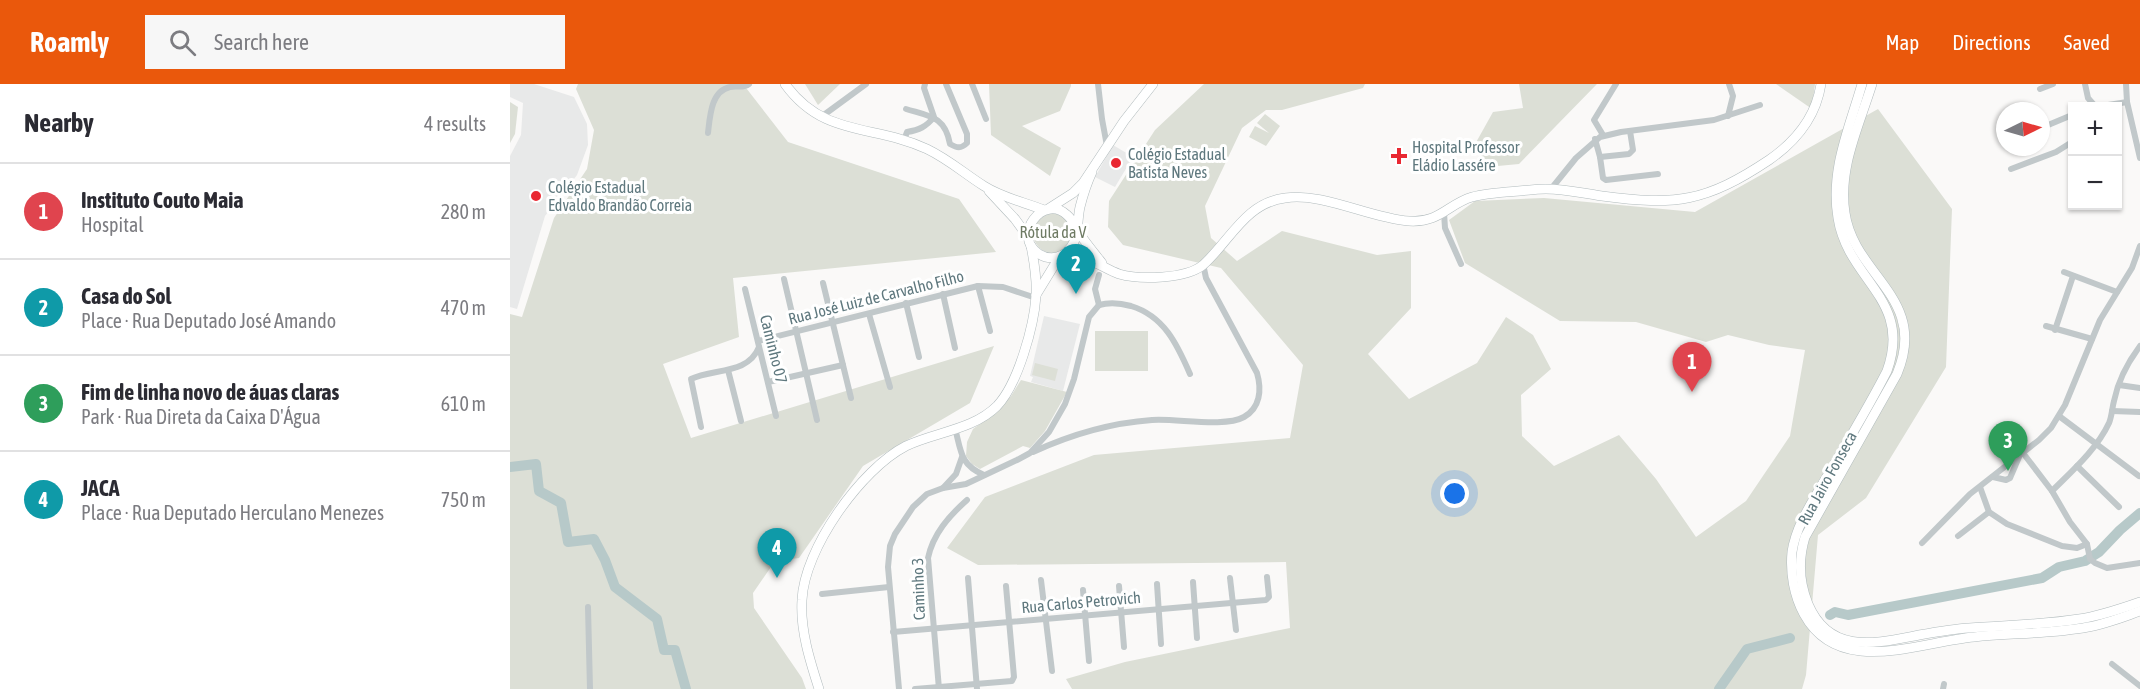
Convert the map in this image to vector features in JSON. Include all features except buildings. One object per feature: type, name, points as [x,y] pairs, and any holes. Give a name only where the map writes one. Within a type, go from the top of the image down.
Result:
[{"type":"main road","points":[[785,84],[800,103],[821,117],[842,126],[904,140],[938,154],[986,187],[1014,200],[1066,214],[1102,271]]},
{"type":"main road","points":[[1036,297],[1029,241],[1031,221],[1036,214],[1073,193],[1092,172],[1124,121],[1153,84]]},
{"type":"main road","points":[[986,187],[1016,219],[1029,241],[1041,255],[1083,258],[1102,271],[1139,276],[1178,275],[1200,267],[1248,214],[1281,198],[1303,197],[1376,215],[1421,220],[1444,213],[1474,196],[1551,189],[1656,202],[1692,198],[1720,189],[1749,174],[1794,140],[1813,111],[1821,84]]},
{"type":"main road","name":"Rua Jairo Fonseca","points":[[1862,84],[1837,168],[1836,208],[1840,230],[1847,247],[1889,311],[1893,326],[1893,348],[1887,371],[1808,510],[1796,537],[1792,555],[1793,582],[1803,613],[1811,627],[1826,640],[1845,649],[1870,653],[1946,640],[2087,627],[2140,611]]},
{"type":"main road","name":"Rua Jairo Fonseca","points":[[1872,84],[1844,172],[1845,214],[1856,246],[1898,306],[1903,322],[1903,348],[1897,374],[1805,537],[1801,550],[1800,572],[1810,608],[1832,633],[1852,642],[1873,644],[1945,630],[2079,619],[2140,602]]},
{"type":"main road","points":[[819,689],[805,638],[802,605],[806,575],[816,551],[849,498],[876,467],[907,446],[978,420],[989,412],[1011,387],[1021,358],[1036,297],[1051,269],[1075,242],[1081,204],[1092,172]]},
{"type":"street","points":[[708,133],[711,110],[716,96],[730,87],[745,87],[749,84]]},
{"type":"street","points":[[821,117],[866,84]]},
{"type":"street","points":[[925,84],[924,88],[934,117],[944,127],[950,144],[960,147],[967,143],[967,134],[946,84]]},
{"type":"street","points":[[972,84],[986,119]]},
{"type":"street","points":[[1098,84],[1108,147]]},
{"type":"street","points":[[1604,135],[1594,120],[1616,84]]},
{"type":"street","points":[[1728,116],[1733,96],[1729,84]]},
{"type":"street","points":[[2040,89],[2053,84]]},
{"type":"street","points":[[2085,84],[2091,102]]},
{"type":"street","points":[[2126,84],[2127,102],[2139,142],[2140,158]]},
{"type":"street","points":[[2122,103],[2127,102]]},
{"type":"street","points":[[1551,189],[1576,158],[1595,139],[1604,135],[1702,122],[1760,105]]},
{"type":"street","points":[[906,109],[934,117]]},
{"type":"street","points":[[904,140],[907,132],[919,130],[934,117]]},
{"type":"street","points":[[2050,124],[2068,117]]},
{"type":"street","points":[[1600,157],[1611,158],[1632,153],[1630,130]]},
{"type":"street","points":[[1595,139],[1603,178],[1606,180],[1658,174]]},
{"type":"street","points":[[2011,169],[2056,152],[2068,145]]},
{"type":"street","points":[[1444,213],[1445,228],[1461,264]]},
{"type":"street","points":[[1431,218],[1445,228]]},
{"type":"street","points":[[1922,543],[1942,521],[1980,487],[2046,434],[2059,416],[2100,320],[2137,263],[2140,246]]},
{"type":"street","points":[[899,689],[889,587],[889,557],[895,534],[906,516],[927,494],[943,488],[960,486],[1077,434],[1118,423],[1164,419],[1230,421],[1243,418],[1257,403],[1260,388],[1257,373],[1200,267]]},
{"type":"street","points":[[1099,305],[1095,289],[1102,271]]},
{"type":"street","points":[[2064,272],[2117,292]]},
{"type":"street","points":[[2055,330],[2073,276]]},
{"type":"street","points":[[784,279],[817,420]]},
{"type":"street","points":[[823,283],[851,398]]},
{"type":"street","points":[[978,286],[990,331]]},
{"type":"street","name":"Rua José Luiz de Carvalho Filho","points":[[758,344],[797,331],[978,286],[1003,287],[1036,297]]},
{"type":"street","name":"Caminho 07","points":[[745,289],[776,416]]},
{"type":"street","points":[[943,294],[955,348]]},
{"type":"street","points":[[906,303],[919,357]]},
{"type":"street","points":[[1030,453],[1049,432],[1062,411],[1074,379],[1089,317],[1099,305],[1123,304],[1143,310],[1158,320],[1179,348],[1190,374]]},
{"type":"street","points":[[869,314],[890,387]]},
{"type":"street","points":[[2046,326],[2092,339]]},
{"type":"street","points":[[702,427],[692,378],[728,370],[749,361],[758,344]]},
{"type":"street","points":[[2052,491],[2077,466],[2109,423],[2119,385],[2130,360],[2140,347]]},
{"type":"street","points":[[768,382],[843,365]]},
{"type":"street","points":[[728,370],[741,421]]},
{"type":"street","points":[[2119,385],[2140,388]]},
{"type":"street","points":[[2112,411],[2140,412]]},
{"type":"street","points":[[2059,416],[2139,476]]},
{"type":"street","points":[[955,428],[962,457],[971,469],[984,475]]},
{"type":"street","points":[[1993,477],[2006,480],[2010,478],[2021,455]]},
{"type":"street","points":[[2021,455],[2052,491],[2070,522],[2087,544],[2090,559],[2103,567],[2140,563]]},
{"type":"street","points":[[943,488],[956,474],[962,457]]},
{"type":"street","points":[[2077,466],[2119,507]]},
{"type":"street","points":[[1980,487],[1989,513],[2007,524],[2062,546],[2077,548],[2087,544]]},
{"type":"street","name":"Caminho 3","points":[[939,688],[928,563],[930,550],[945,521],[967,500]]},
{"type":"street","points":[[1958,536],[1989,513]]},
{"type":"street","name":"Rua Carlos Petrovich","points":[[893,632],[1266,600],[1269,597],[1267,577]]},
{"type":"street","points":[[968,578],[977,686]]},
{"type":"street","points":[[1230,578],[1236,630]]},
{"type":"street","points":[[1041,580],[1052,671]]},
{"type":"street","points":[[1193,582],[1197,638]]},
{"type":"street","points":[[1157,584],[1161,644]]},
{"type":"street","points":[[915,689],[977,686],[1012,681],[1014,677],[1006,586]]},
{"type":"street","points":[[1119,586],[1124,647]]},
{"type":"street","points":[[822,594],[889,587]]},
{"type":"street","points":[[1083,590],[1089,661]]},
{"type":"street","points":[[588,608],[590,689]]},
{"type":"street","points":[[2112,664],[2140,686]]},
{"type":"shaded area","name":"Colégio Estadual Edvaldo Brandão Correia","points":[[510,84],[534,84],[574,97],[587,124],[588,145],[577,175],[545,216],[517,309],[510,307],[510,156],[521,135],[523,103],[510,97]]},
{"type":"shaded area","name":"Colégio Estadual Batista Neves","points":[[1113,145],[1133,157],[1115,187],[1095,177]]},
{"type":"shaded area","points":[[1044,316],[1080,324],[1063,391],[1031,382],[1033,377],[1030,376]]},
{"type":"green space","points":[[578,84],[743,84],[788,142],[959,199],[996,252],[733,278],[739,337],[663,364],[691,438],[994,346],[970,403],[863,466],[799,558],[775,561],[753,593],[754,608],[802,678],[806,689],[510,689],[510,314],[522,317],[554,218],[587,169],[594,130],[576,89]]},
{"type":"green space","points":[[805,84],[840,84],[818,105]]},
{"type":"green space","points":[[989,84],[1071,84],[1060,111],[1022,126],[1061,148],[1050,176],[991,135]]},
{"type":"green space","points":[[1204,84],[1365,84],[1363,88],[1282,110],[1266,110],[1242,128],[1205,206],[1211,238],[1237,261],[1282,231],[1377,255],[1411,251],[1411,308],[1368,354],[1409,399],[1477,363],[1506,317],[1533,335],[1551,369],[1521,395],[1522,436],[1554,466],[1619,435],[1656,479],[1696,537],[1746,501],[1790,436],[1805,350],[1769,345],[1728,335],[1706,342],[1636,322],[1560,321],[1465,263],[1449,220],[1475,201],[1544,198],[1695,212],[1878,109],[1952,209],[1946,367],[1866,498],[1818,535],[1806,675],[1802,689],[1072,689],[1066,679],[1125,662],[1290,628],[1286,562],[978,565],[947,548],[985,497],[1094,455],[1290,438],[1303,365],[1221,268],[1123,245],[1108,227],[1109,201],[1155,130]]},
{"type":"green space","points":[[1519,84],[1597,84],[1519,164],[1487,167],[1474,146],[1493,112],[1523,108]]},
{"type":"green space","points":[[1776,84],[1815,84],[1812,109]]},
{"type":"green space","points":[[510,102],[518,107],[515,134],[510,143]]},
{"type":"green space","points":[[1265,114],[1280,126],[1266,146],[1249,137],[1255,126],[1269,133],[1257,123]]},
{"type":"green space","name":"Rótula da V","points":[[1053,213],[1061,214],[1067,219],[1072,225],[1072,241],[1067,247],[1061,252],[1053,253],[1045,252],[1039,247],[1034,241],[1033,233],[1034,225],[1039,219],[1045,214]]},
{"type":"green space","points":[[1095,331],[1148,331],[1148,371],[1095,371]]},
{"type":"green space","points":[[1035,363],[1058,369],[1055,381],[1032,375]]},
{"type":"green space","points":[[1021,380],[1067,392],[1045,431],[1030,448],[1023,446],[980,469],[966,456],[967,442],[973,429],[997,411],[1011,396]]},
{"type":"waterway","points":[[510,467],[536,464],[539,491],[561,503],[568,542],[594,539],[615,587],[657,619],[664,650],[675,650],[686,689]]},
{"type":"waterway","points":[[1830,615],[1835,612],[1848,615],[2042,578],[2059,567],[2085,561],[2099,552],[2140,513]]},
{"type":"waterway","points":[[1719,689],[1747,649],[1790,638]]},
{"type":"place","name":"Hospital Professor Eládio Lassére","points":[[1399,156]]},
{"type":"place","name":"Colégio Estadual Batista Neves","points":[[1116,163]]},
{"type":"place","name":"Colégio Estadual Edvaldo Brandão Correia","points":[[536,196]]},
{"type":"place","name":"Casa do Sol","points":[[1076,294]]},
{"type":"place","name":"Instituto Couto Maia","points":[[1692,392]]},
{"type":"place","name":"Fim de linha novo de áuas claras","points":[[2008,471]]},
{"type":"place","name":"JACA","points":[[777,578]]}]
